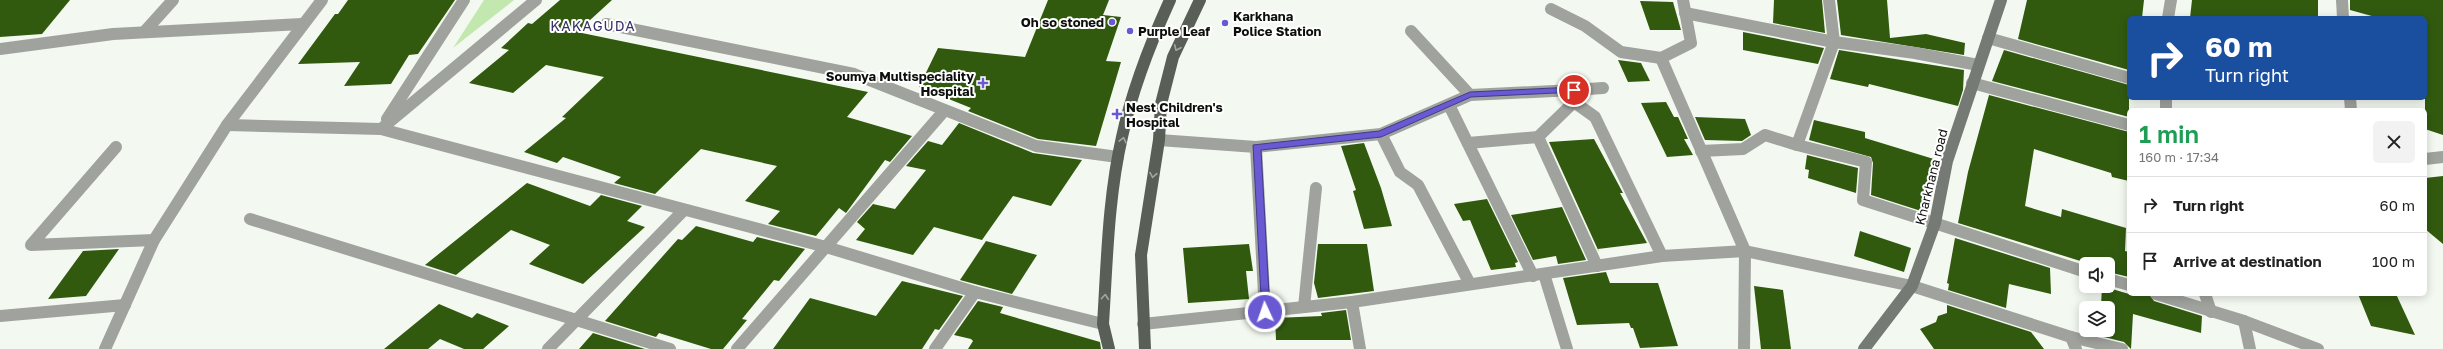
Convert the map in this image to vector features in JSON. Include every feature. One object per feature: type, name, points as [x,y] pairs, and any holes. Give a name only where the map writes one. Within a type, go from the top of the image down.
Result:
[{"type":"main road","points":[[1109,349],[1103,324],[1118,158],[1131,107],[1154,34],[1170,0]]},
{"type":"main road","points":[[1145,349],[1141,254],[1158,140],[1161,104],[1173,56],[1200,0]]},
{"type":"street","points":[[146,30],[173,0]]},
{"type":"street","points":[[105,349],[154,240],[227,125],[302,24],[322,0]]},
{"type":"street","points":[[381,129],[464,0]]},
{"type":"street","points":[[381,129],[536,0]]},
{"type":"street","points":[[1551,9],[1585,26],[1621,52],[1661,58],[1691,43],[1683,0]]},
{"type":"street","points":[[1797,145],[1834,42],[1829,0]]},
{"type":"street","name":"Kharkhana road","points":[[1864,349],[1912,286],[1935,223],[1947,161],[2001,0]]},
{"type":"street","points":[[2168,16],[2172,0]]},
{"type":"street","points":[[2342,0],[2343,16]]},
{"type":"street","points":[[1685,13],[1834,42],[1915,53],[1978,65]]},
{"type":"street","points":[[0,49],[39,42],[146,30],[302,24]]},
{"type":"street","points":[[606,24],[854,74],[944,111],[1036,146],[1118,158]]},
{"type":"street","points":[[1411,31],[1470,94]]},
{"type":"street","points":[[1988,38],[2127,77]]},
{"type":"street","points":[[1661,58],[1745,251],[1744,349]]},
{"type":"street","points":[[1972,83],[2127,125]]},
{"type":"street","points":[[1158,140],[1256,147],[1381,134],[1449,105],[1470,94],[1574,96],[1603,88]]},
{"type":"street","points":[[1468,143],[1538,137],[1574,96]]},
{"type":"street","points":[[1574,96],[1595,117],[1662,256]]},
{"type":"street","points":[[1449,105],[1539,275],[1567,349]]},
{"type":"street","points":[[737,349],[944,111]]},
{"type":"street","points":[[227,125],[381,129],[826,247],[975,292],[1103,324]]},
{"type":"street","points":[[1381,134],[1400,172],[1418,185],[1470,284]]},
{"type":"street","points":[[1701,151],[1745,150],[1755,145],[1765,135],[1797,145],[1866,162],[1863,200],[2079,270]]},
{"type":"street","points":[[1538,137],[1597,266]]},
{"type":"street","points":[[116,147],[31,246],[154,240]]},
{"type":"street","points":[[1256,147],[1265,312]]},
{"type":"street","points":[[2427,159],[2443,157]]},
{"type":"street","points":[[1304,307],[1316,188]]},
{"type":"street","points":[[548,349],[684,210]]},
{"type":"street","points":[[250,220],[670,349]]},
{"type":"street","points":[[1143,324],[1352,302],[1662,256],[1745,251],[1912,286],[2073,343],[2122,349]]},
{"type":"street","points":[[2115,281],[2127,284]]},
{"type":"street","points":[[935,349],[975,292]]},
{"type":"street","points":[[2162,296],[2244,321],[2318,349]]},
{"type":"street","points":[[2206,296],[2211,312]]},
{"type":"street","points":[[1352,302],[1360,349]]},
{"type":"street","points":[[0,316],[125,305]]},
{"type":"street","points":[[2244,321],[2250,349]]},
{"type":"green space","points":[[484,0],[514,0],[453,48]]},
{"type":"building","points":[[0,0],[70,0],[42,34],[0,37]]},
{"type":"building","points":[[348,0],[455,0],[418,54],[409,55],[391,84],[344,86],[360,62],[298,64],[335,14],[338,14]]},
{"type":"building","points":[[560,0],[612,0],[577,32],[868,92],[847,117],[912,136],[890,162],[885,160],[846,213],[839,208],[816,236],[768,224],[780,211],[745,201],[777,166],[701,149],[655,194],[614,183],[621,177],[563,157],[557,163],[524,152],[566,118],[562,117],[604,77],[546,65],[513,93],[469,83],[509,50],[501,48],[528,23],[532,24]]},
{"type":"building","points":[[1048,0],[1109,0],[1103,15],[1121,17],[1106,61],[1121,62],[1096,146],[1038,139],[968,111],[971,108],[919,87],[938,48],[1025,57]]},
{"type":"building","points":[[1774,0],[1822,0],[1825,33],[1773,23]]},
{"type":"building","points":[[1837,0],[1887,0],[1890,38],[1926,34],[1965,43],[1964,55],[1841,35]]},
{"type":"building","points":[[2027,0],[2144,0],[2142,16],[2127,16],[2127,69],[2018,39]]},
{"type":"building","points":[[2192,0],[2318,0],[2318,16],[2190,16]]},
{"type":"building","points":[[2350,0],[2443,0],[2443,135],[2427,130],[2427,108],[2425,108],[2425,100],[2427,100],[2427,16],[2372,16],[2350,10]]},
{"type":"building","points":[[1640,1],[1673,2],[1681,30],[1650,30]]},
{"type":"building","points":[[1743,32],[1824,48],[1818,64],[1743,50]]},
{"type":"building","points":[[1839,50],[1964,70],[1963,90],[1958,106],[1869,84],[1868,87],[1830,79]]},
{"type":"building","points":[[2004,50],[2127,84],[2127,100],[2129,100],[2129,108],[2127,108],[2127,116],[1992,81]]},
{"type":"building","points":[[1618,60],[1641,63],[1650,81],[1628,82]]},
{"type":"building","points":[[1989,95],[2127,131],[2127,181],[2112,177],[2111,173],[2034,149],[2025,206],[2061,217],[2062,209],[2126,228],[2125,251],[2127,252],[2127,277],[2115,274],[2115,257],[2079,257],[2079,261],[1958,223],[1968,172]]},
{"type":"building","points":[[1666,102],[1674,117],[1678,117],[1688,139],[1684,139],[1693,155],[1667,157],[1641,103]]},
{"type":"building","points":[[1695,117],[1745,119],[1751,135],[1742,141],[1705,140]]},
{"type":"building","points":[[1814,120],[1865,132],[1865,138],[1937,160],[1921,211],[1871,195],[1873,163],[1871,157],[1809,140]]},
{"type":"building","points":[[959,123],[1033,153],[1082,160],[1051,206],[1013,196],[982,240],[934,227],[913,255],[856,240],[865,229],[857,222],[873,204],[895,209],[926,170],[906,166],[928,141],[942,145]]},
{"type":"building","points":[[1594,139],[1623,193],[1620,193],[1647,243],[1598,249],[1599,252],[1549,142]]},
{"type":"building","points":[[1364,143],[1381,188],[1392,226],[1364,229],[1353,191],[1356,190],[1341,146]]},
{"type":"building","points":[[1807,155],[1858,168],[1856,193],[1808,178],[1809,170],[1805,169]]},
{"type":"building","points":[[2443,176],[2443,244],[2427,231],[2427,178]]},
{"type":"building","points":[[527,183],[590,206],[601,195],[642,206],[627,221],[645,227],[583,284],[529,264],[550,245],[511,230],[456,275],[425,265]]},
{"type":"building","points":[[1487,199],[1518,262],[1515,263],[1516,267],[1491,270],[1470,220],[1463,221],[1454,204]]},
{"type":"building","points":[[1562,207],[1586,260],[1558,264],[1556,256],[1533,260],[1511,215]]},
{"type":"building","points":[[696,226],[753,242],[757,237],[805,249],[779,281],[774,280],[742,319],[747,320],[723,349],[711,349],[659,333],[656,337],[605,321],[678,239],[682,240]]},
{"type":"building","points":[[1860,231],[1911,248],[1904,272],[1854,256]]},
{"type":"building","points":[[1955,238],[2050,268],[2051,294],[2009,284],[2006,308],[1948,290],[1949,284],[1947,283]]},
{"type":"building","points":[[986,241],[1037,255],[1012,294],[960,280]]},
{"type":"building","points":[[1249,244],[1253,271],[1246,271],[1249,299],[1188,303],[1183,248]]},
{"type":"building","points":[[1318,244],[1367,244],[1374,291],[1318,298],[1314,283]]},
{"type":"building","points":[[119,249],[86,296],[48,299],[83,251]]},
{"type":"building","points":[[1606,272],[1610,283],[1658,283],[1678,346],[1640,348],[1633,328],[1631,328],[1629,323],[1577,325],[1563,278]]},
{"type":"building","points":[[902,281],[963,296],[939,330],[935,329],[922,349],[773,349],[810,298],[876,316]]},
{"type":"building","points":[[1754,286],[1783,290],[1791,349],[1761,349]]},
{"type":"building","points":[[2115,290],[2127,293],[2127,296],[2150,296],[2154,301],[2202,316],[2201,333],[2133,314],[2131,349],[2124,342],[2104,337],[2115,337],[2115,301],[2101,301],[2102,293],[2115,293]]},
{"type":"building","points":[[2359,296],[2397,296],[2415,335],[2371,326]]},
{"type":"building","points":[[978,301],[1003,307],[1000,313],[1100,342],[1101,349],[968,349],[973,341],[971,339],[954,335]]},
{"type":"building","points":[[439,304],[472,318],[477,313],[509,326],[483,349],[464,349],[440,339],[428,349],[384,349]]},
{"type":"building","points":[[1947,305],[2031,332],[2044,349],[1934,349],[1920,329],[1936,322],[1938,316],[1947,313]]},
{"type":"building","points":[[1346,310],[1351,340],[1276,340],[1275,318],[1322,316],[1321,313]]},
{"type":"building","points":[[593,333],[645,349],[579,349]]},
{"type":"place","name":"Oh so stoned","points":[[1112,22]]},
{"type":"place","name":"Karkhana Police Station","points":[[1225,23]]},
{"type":"place","name":"Purple Leaf","points":[[1130,31]]},
{"type":"place","name":"Soumya Multispeciality Hospital","points":[[983,83]]},
{"type":"place","name":"Nest Children's Hospital","points":[[1117,114]]},
{"type":"district","name":"KAKAGUDA","points":[[593,26]]},
{"type":"route","points":[[1265,312],[1256,147],[1381,134],[1449,105],[1470,94],[1574,90]]}]
